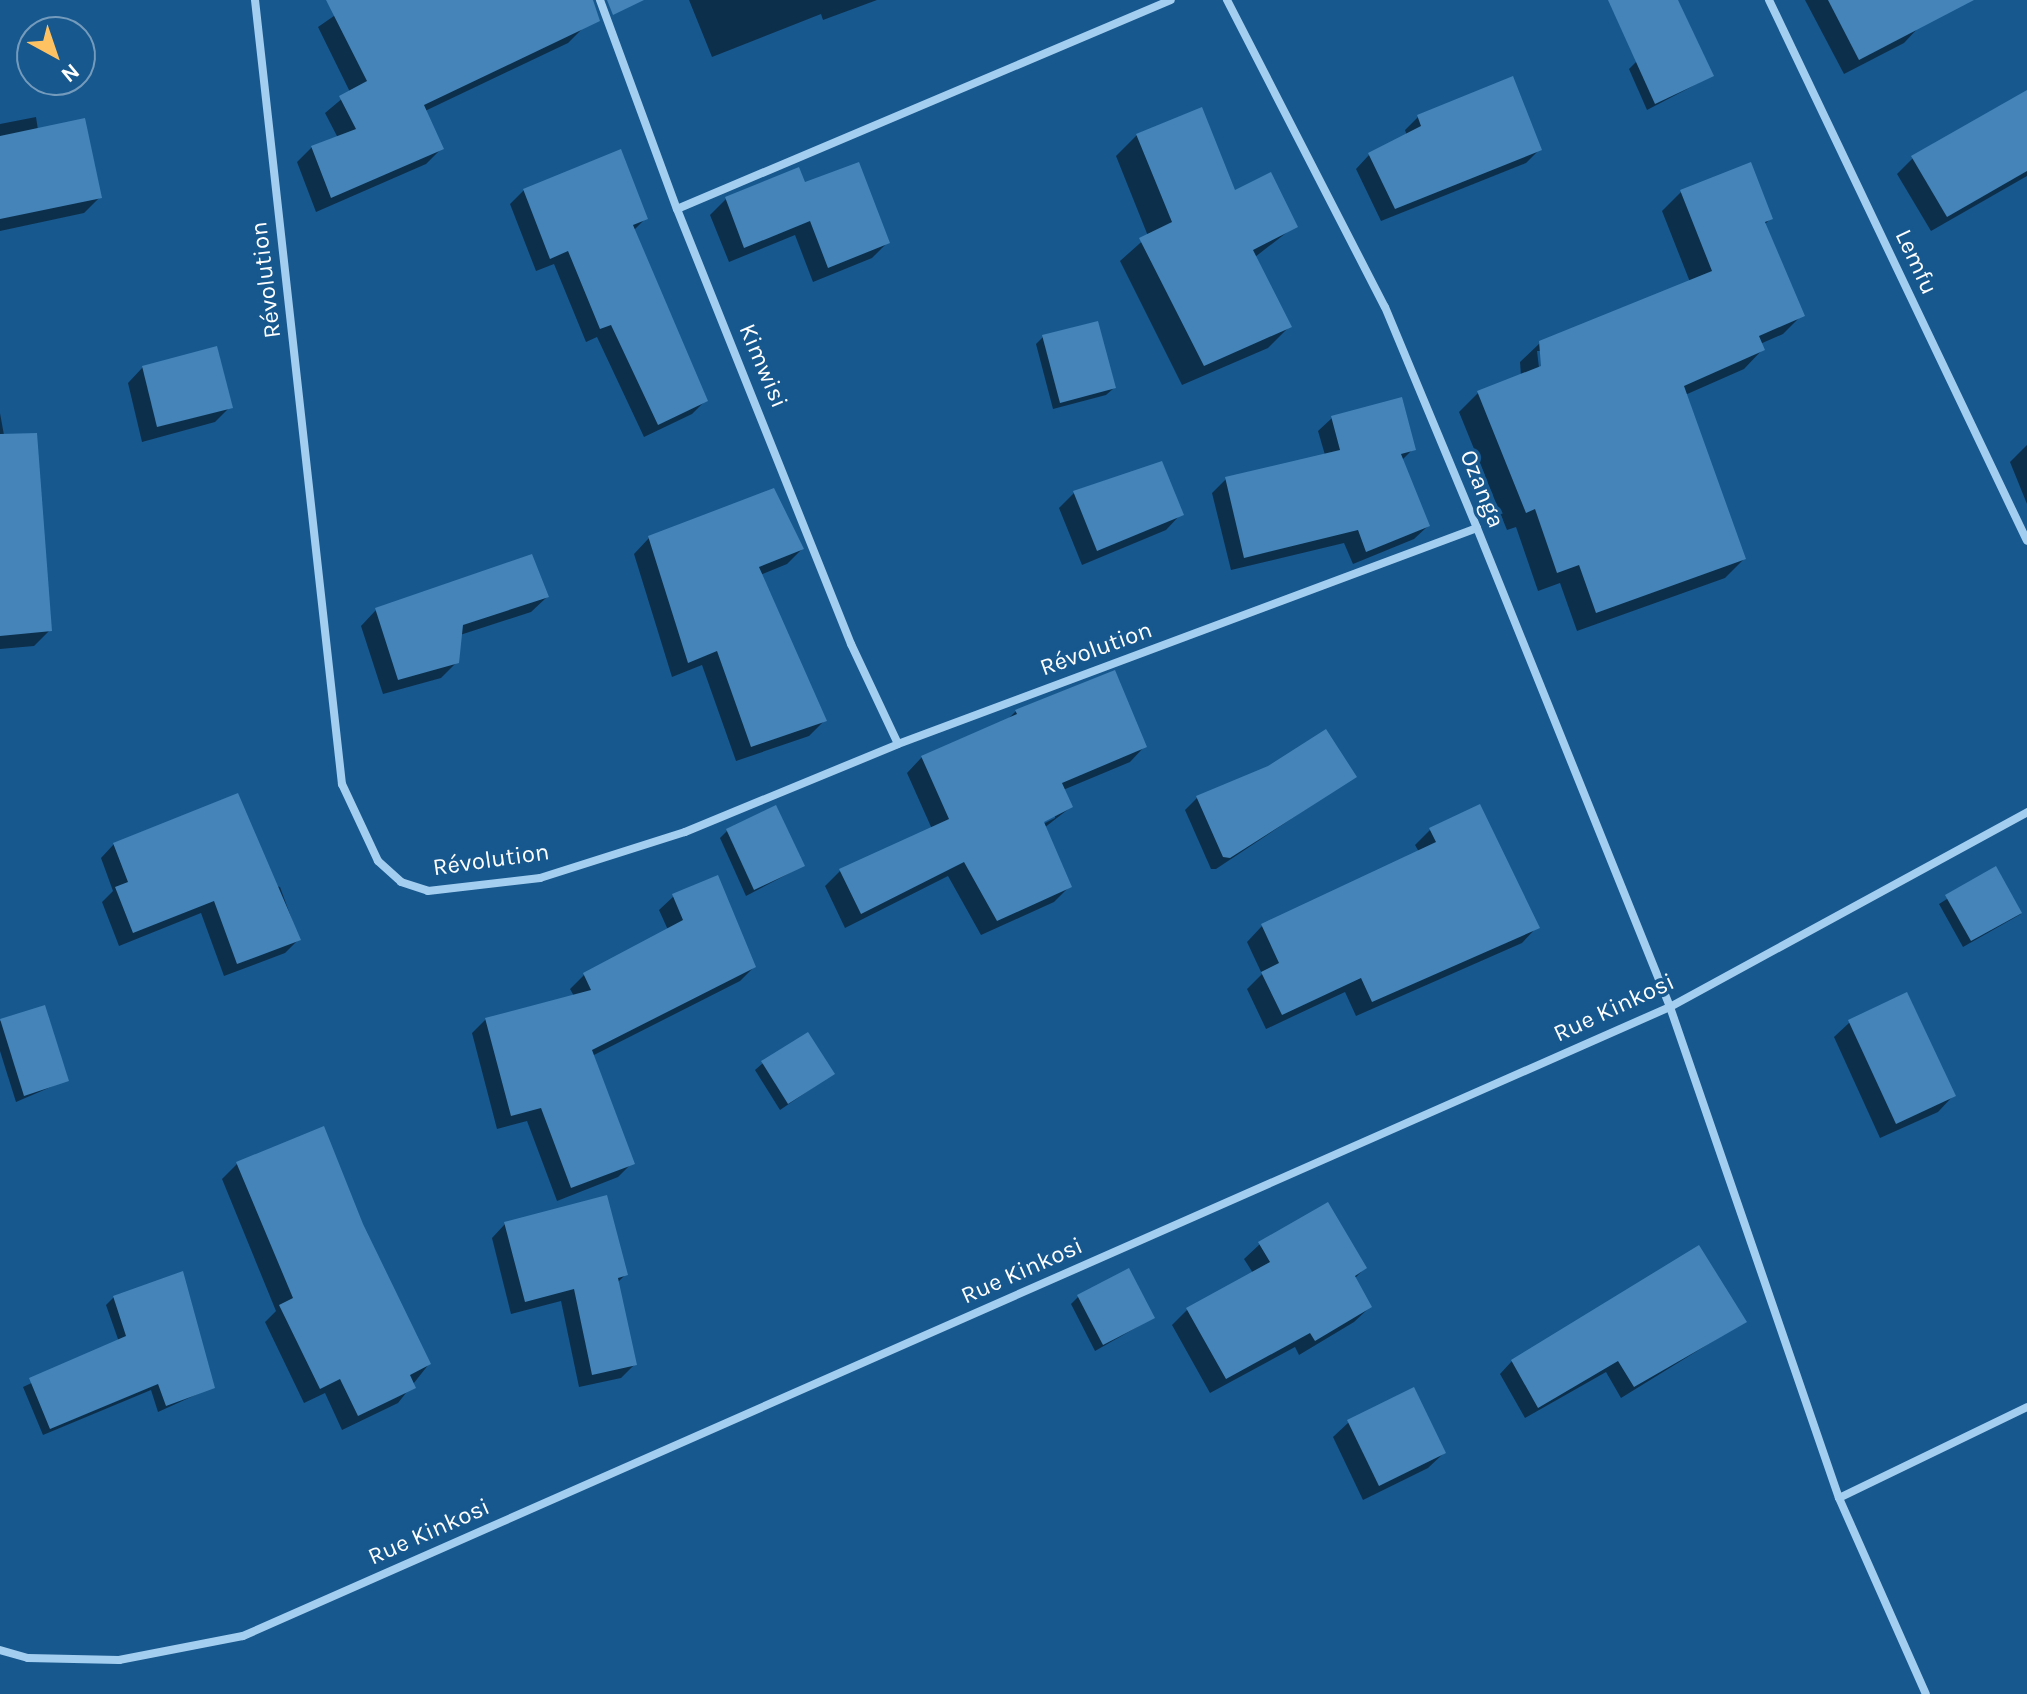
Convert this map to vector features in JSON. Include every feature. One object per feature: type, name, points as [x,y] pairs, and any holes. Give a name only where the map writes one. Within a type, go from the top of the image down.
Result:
[{"type":"street","name":"Révolution","points":[[255,0],[342,784],[378,861],[401,882],[428,891],[540,878],[685,832],[898,744],[1477,528]]},
{"type":"street","name":"Kimwisi","points":[[600,0],[677,209],[851,644],[898,744]]},
{"type":"street","points":[[677,209],[1171,0]]},
{"type":"street","name":"Ozanga","points":[[1227,0],[1385,307],[1477,528],[1670,1007],[1839,1498],[1926,1694]]},
{"type":"street","name":"Lemfu","points":[[1769,0],[2027,541]]},
{"type":"street","name":"Rue Kinkosi","points":[[0,1650],[28,1658],[119,1660],[243,1636],[1670,1007],[2027,812]]},
{"type":"street","points":[[1839,1498],[2027,1407]]},
{"type":"building","points":[[326,0],[593,0],[600,21],[424,105],[444,149],[331,198],[311,146],[356,129],[339,96],[367,81]]},
{"type":"building","points":[[607,0],[644,0],[613,15]]},
{"type":"building","points":[[1608,0],[1678,0],[1714,76],[1655,104]]},
{"type":"building","points":[[1828,0],[1974,0],[1859,60]]},
{"type":"building","points":[[1513,76],[1542,150],[1395,209],[1368,153],[1421,126],[1417,115]]},
{"type":"building","points":[[2027,90],[2027,171],[1947,217],[1911,156]]},
{"type":"building","points":[[1202,107],[1235,190],[1271,172],[1298,227],[1253,250],[1292,327],[1204,366],[1139,238],[1172,222],[1136,134]]},
{"type":"building","points":[[85,118],[102,198],[0,219],[0,136]]},
{"type":"building","points":[[621,149],[648,219],[633,225],[708,401],[658,425],[611,325],[600,329],[568,251],[550,259],[523,189]]},
{"type":"building","points":[[859,162],[890,243],[828,268],[810,221],[744,248],[725,197],[799,167],[805,182]]},
{"type":"building","points":[[1751,162],[1773,219],[1765,222],[1805,316],[1759,336],[1765,350],[1684,386],[1746,559],[1596,613],[1579,565],[1557,573],[1535,509],[1526,513],[1477,391],[1541,366],[1539,341],[1712,271],[1680,190]]},
{"type":"building","points":[[1098,321],[1116,388],[1060,403],[1042,335]]},
{"type":"building","points":[[217,346],[233,408],[157,427],[142,366]]},
{"type":"building","points":[[1402,397],[1416,450],[1401,454],[1430,526],[1366,552],[1358,530],[1244,558],[1225,477],[1340,450],[1331,416]]},
{"type":"building","points":[[37,433],[52,631],[0,636],[0,434]]},
{"type":"building","points":[[1162,461],[1184,515],[1097,551],[1073,491]]},
{"type":"building","points":[[774,488],[804,549],[759,567],[827,721],[751,747],[717,651],[688,663],[648,536]]},
{"type":"building","points":[[532,554],[549,597],[463,625],[459,663],[398,680],[375,608]]},
{"type":"building","points":[[1115,670],[1147,747],[1062,783],[1073,807],[1044,822],[1072,887],[997,921],[964,862],[861,914],[839,869],[949,819],[921,756],[1017,714],[1015,710]]},
{"type":"building","points":[[1326,729],[1357,777],[1230,858],[1223,857],[1196,796],[1268,766]]},
{"type":"building","points":[[238,793],[301,940],[237,964],[214,901],[133,933],[115,887],[128,882],[113,843]]},
{"type":"building","points":[[1480,804],[1540,928],[1372,1002],[1361,978],[1282,1015],[1261,972],[1279,963],[1261,924],[1436,842],[1429,828]]},
{"type":"building","points":[[776,805],[805,866],[754,890],[726,829]]},
{"type":"building","points":[[1996,866],[2022,913],[1971,941],[1945,895]]},
{"type":"building","points":[[718,875],[756,967],[592,1050],[635,1164],[571,1188],[541,1108],[511,1116],[485,1018],[591,990],[583,973],[683,920],[672,894]]},
{"type":"building","points":[[1907,992],[1956,1096],[1896,1124],[1848,1020]]},
{"type":"building","points":[[45,1005],[69,1081],[24,1096],[0,1019]]},
{"type":"building","points":[[808,1032],[835,1074],[788,1104],[761,1061]]},
{"type":"building","points":[[324,1126],[363,1224],[431,1364],[410,1375],[416,1388],[358,1416],[340,1379],[320,1389],[279,1305],[293,1298],[236,1162]]},
{"type":"building","points":[[607,1195],[628,1275],[618,1278],[637,1365],[592,1375],[574,1289],[525,1302],[504,1222]]},
{"type":"building","points":[[1328,1202],[1367,1268],[1355,1276],[1372,1307],[1315,1341],[1310,1333],[1226,1379],[1186,1308],[1270,1262],[1258,1242]]},
{"type":"building","points":[[1699,1245],[1747,1322],[1634,1387],[1618,1361],[1538,1408],[1511,1360]]},
{"type":"building","points":[[1129,1268],[1155,1318],[1103,1345],[1077,1295]]},
{"type":"building","points":[[183,1271],[215,1388],[166,1406],[158,1384],[50,1429],[29,1378],[126,1336],[113,1296]]},
{"type":"building","points":[[1414,1387],[1446,1453],[1379,1486],[1347,1420]]}]
